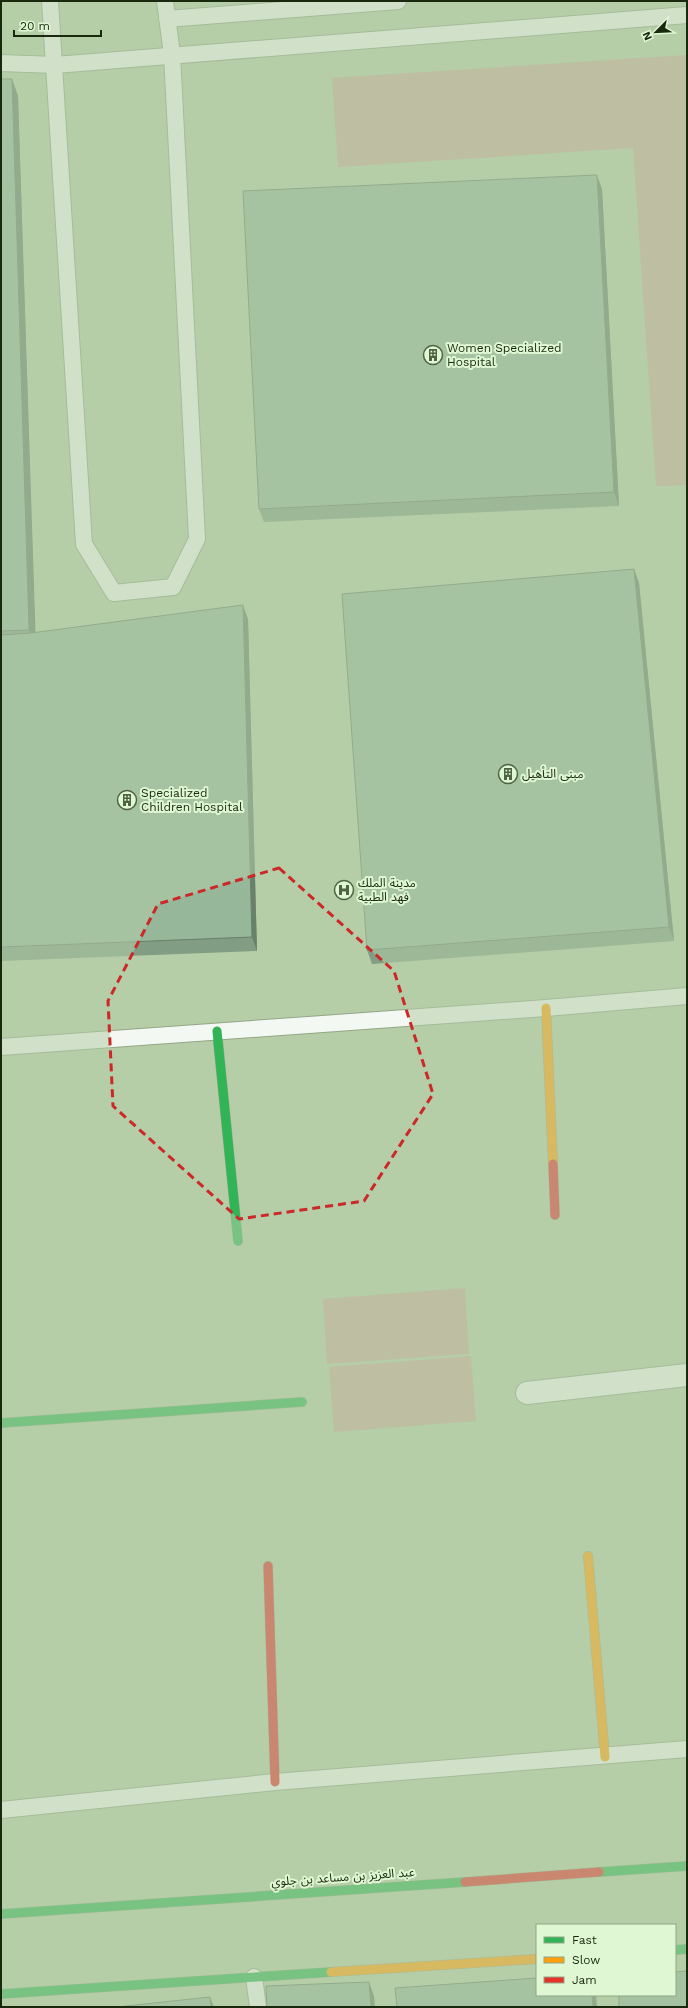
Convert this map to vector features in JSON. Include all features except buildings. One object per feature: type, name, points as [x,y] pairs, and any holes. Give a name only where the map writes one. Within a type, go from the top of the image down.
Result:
[{"type":"main road","points":[[546,1008],[555,1215]]},
{"type":"main road","points":[[217,1031],[238,1241]]},
{"type":"main road","points":[[1,1422],[302,1402]]},
{"type":"main road","points":[[588,1556],[606,1757]]},
{"type":"main road","points":[[268,1566],[275,1782]]},
{"type":"main road","name":"عبد العزيز بن مساعد بن جلوي","points":[[1,1914],[687,1866]]},
{"type":"main road","points":[[676,1950],[687,1949]]},
{"type":"main road","points":[[1,1994],[536,1959]]},
{"type":"street","points":[[527,1392],[687,1375]]},
{"type":"lane","points":[[50,1],[84,544],[114,593],[173,587],[197,539],[172,54],[165,1]]},
{"type":"lane","points":[[167,19],[398,1]]},
{"type":"lane","points":[[1,63],[55,65],[172,54],[687,15]]},
{"type":"lane","points":[[1,1047],[546,1008],[687,996]]},
{"type":"lane","points":[[1,1810],[275,1782],[606,1757],[687,1749]]},
{"type":"lane","points":[[254,1978],[258,2007]]},
{"type":"highlighted area","points":[[279,868],[394,971],[433,1094],[364,1201],[239,1219],[113,1106],[108,1001],[158,904]]},
{"type":"shaded area","points":[[687,55],[687,485],[656,486],[633,148],[338,167],[332,78]]},
{"type":"shaded area","points":[[465,1288],[469,1354],[327,1364],[323,1299]]},
{"type":"shaded area","points":[[471,1356],[476,1421],[334,1432],[329,1367]]},
{"type":"traffic: fast","points":[[217,1031],[238,1241]]},
{"type":"traffic: fast","points":[[1,1423],[302,1402]]},
{"type":"traffic: fast","points":[[599,1872],[687,1866]]},
{"type":"traffic: fast","points":[[1,1914],[465,1882]]},
{"type":"traffic: fast","points":[[676,1950],[687,1949]]},
{"type":"traffic: fast","points":[[1,1994],[331,1972]]},
{"type":"traffic: slow","points":[[546,1008],[553,1164]]},
{"type":"traffic: slow","points":[[588,1556],[605,1757]]},
{"type":"traffic: slow","points":[[331,1972],[536,1959]]},
{"type":"traffic: jam","points":[[553,1164],[555,1215]]},
{"type":"traffic: jam","points":[[268,1566],[275,1782]]},
{"type":"traffic: jam","points":[[465,1882],[599,1872]]},
{"type":"place","name":"Women Specialized Hospital","points":[[433,355]]},
{"type":"place","name":"مبنى التأهيل","points":[[508,774]]},
{"type":"place","name":"Specialized Children Hospital","points":[[127,800]]},
{"type":"place","name":"مدينة الملك فهد الطبية","points":[[344,890]]}]
